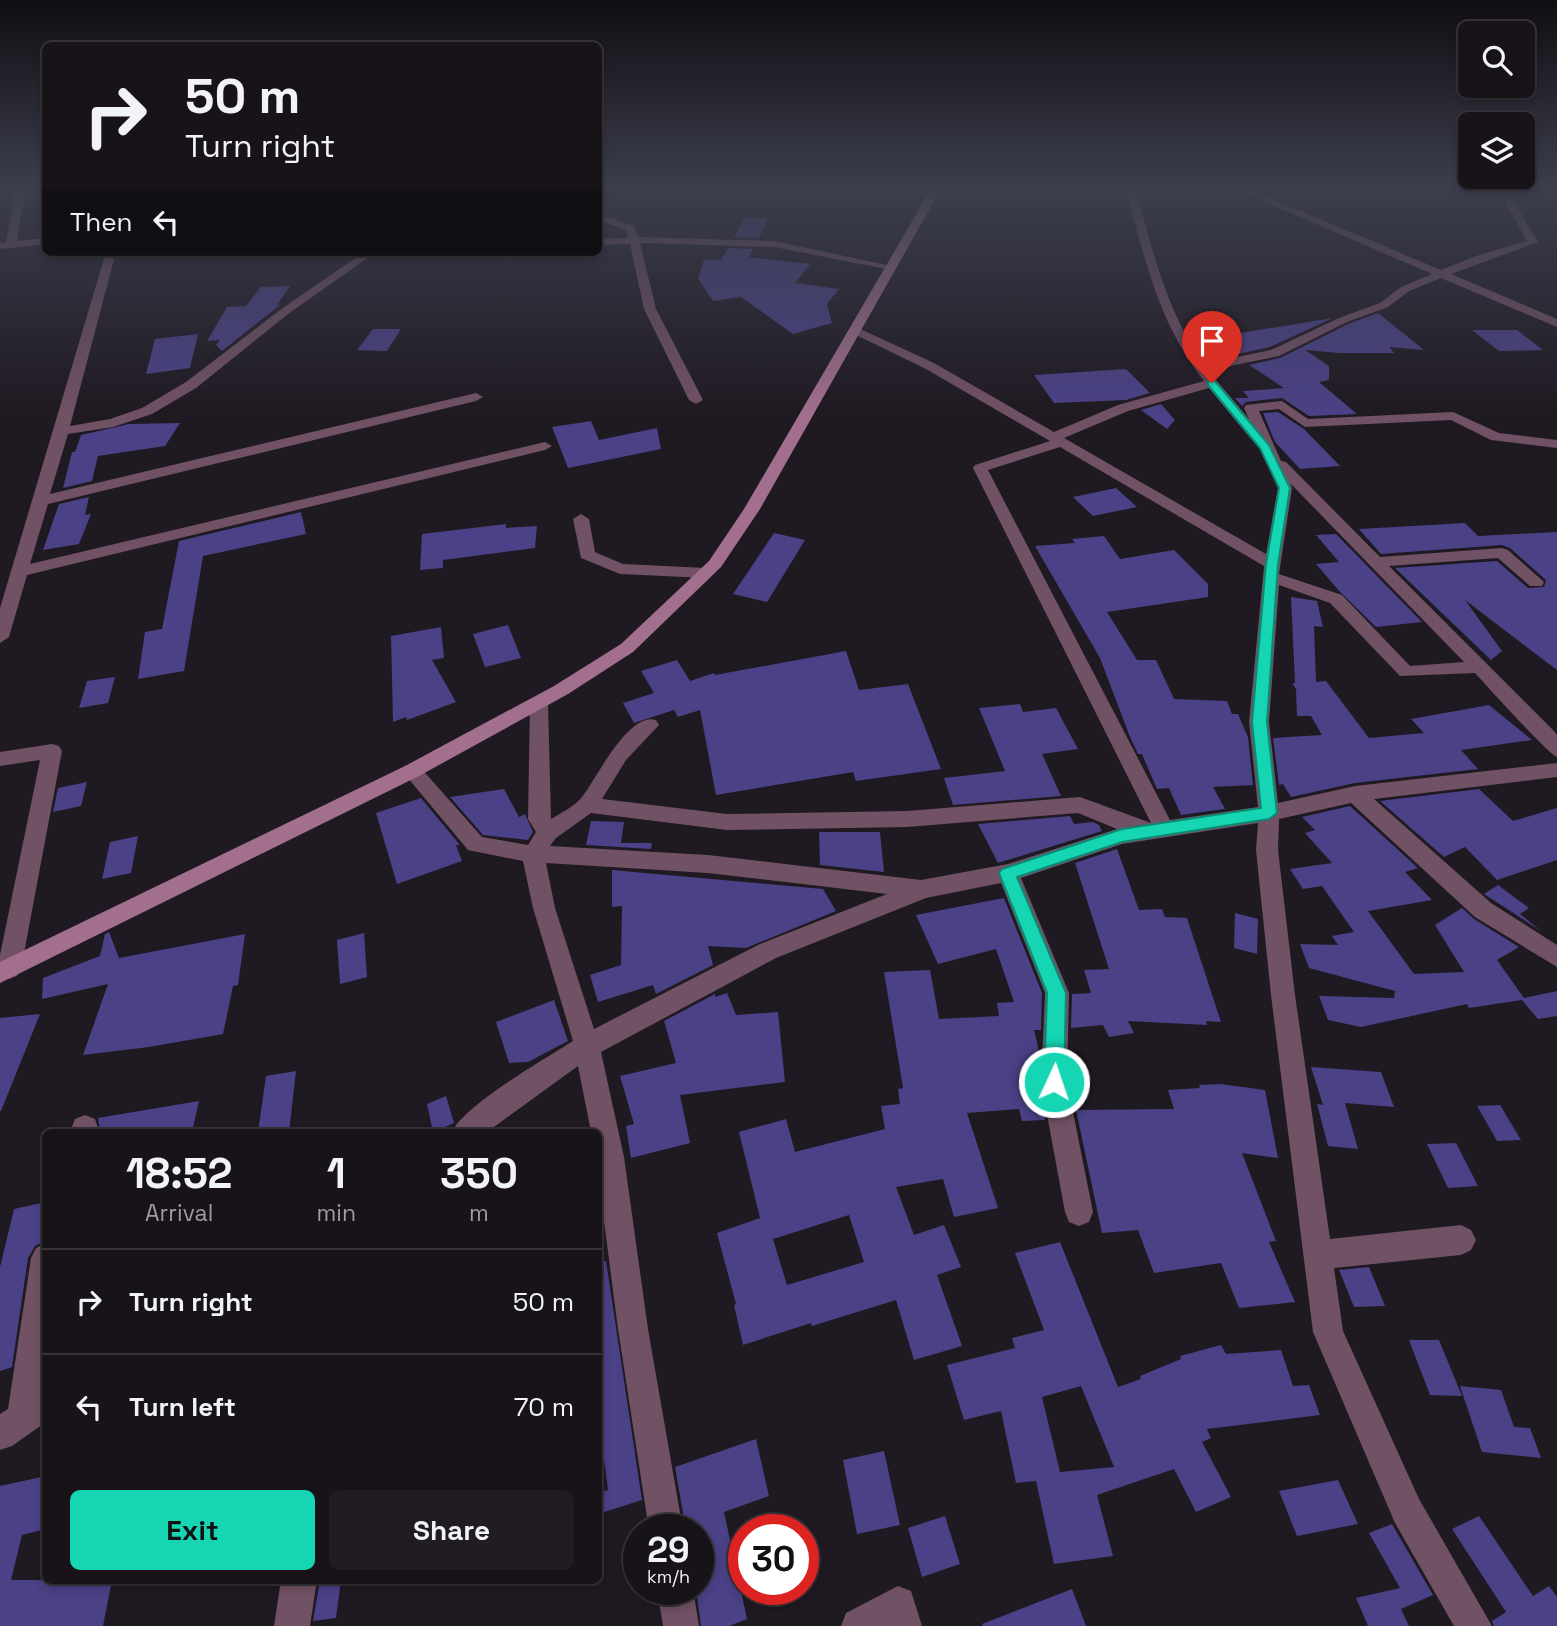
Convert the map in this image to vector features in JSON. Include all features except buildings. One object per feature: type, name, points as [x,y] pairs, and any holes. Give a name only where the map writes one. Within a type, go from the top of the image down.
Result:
[{"type":"street","points":[[0,637],[62,431],[108,263]]},
{"type":"street","points":[[62,431],[113,423],[147,411],[191,385],[284,312],[355,263]]},
{"type":"street","points":[[639,263],[650,309],[696,400]]},
{"type":"street","points":[[870,263],[891,267]]},
{"type":"street","points":[[4,971],[412,771],[539,703],[626,648],[706,573],[752,509],[893,263]]},
{"type":"street","points":[[1151,263],[1161,298],[1177,331],[1208,377],[1265,447],[1374,562],[1554,739]]},
{"type":"street","points":[[1416,263],[1557,323]]},
{"type":"street","points":[[1154,831],[980,468],[1059,440],[1123,408],[1208,377],[1231,362],[1275,353],[1343,320],[1384,305],[1405,289],[1474,263]]},
{"type":"street","points":[[854,331],[930,366],[1059,440],[1271,571],[1336,599],[1406,672],[1479,667]]},
{"type":"street","points":[[40,501],[476,397]]},
{"type":"street","points":[[1475,1626],[1407,1511],[1328,1332],[1282,982],[1267,849],[1269,813],[1259,722],[1271,571],[1285,488],[1265,447],[1251,408],[1282,405],[1305,423],[1453,416],[1496,437],[1557,444]]},
{"type":"street","points":[[19,572],[545,446]]},
{"type":"street","points":[[581,519],[587,555],[598,560],[620,569],[706,573]]},
{"type":"street","points":[[1374,562],[1502,553],[1536,582]]},
{"type":"street","points":[[539,703],[539,819],[544,908],[587,1046],[610,1157],[633,1329],[663,1514]]},
{"type":"street","points":[[540,843],[588,805],[619,755],[649,725]]},
{"type":"street","points":[[0,759],[52,751],[4,971]]},
{"type":"street","points":[[470,1129],[501,1104],[587,1046],[768,951],[923,889],[1007,873],[1122,836],[1269,813],[1355,794],[1557,770]]},
{"type":"street","points":[[412,771],[476,844],[540,843],[923,889]]},
{"type":"street","points":[[1355,794],[1483,910],[1557,957]]},
{"type":"street","points":[[588,805],[727,822],[907,819],[1080,805],[1154,831]]},
{"type":"street","points":[[1007,873],[1057,993],[1054,1082],[1079,1212]]},
{"type":"street","points":[[1319,1255],[1461,1240]]},
{"type":"street","points":[[23,1418],[42,1286]]},
{"type":"street","points":[[292,1626],[298,1584]]},
{"type":"street","points":[[859,1626],[898,1604],[904,1626]]},
{"type":"street","points":[[678,1605],[681,1626]]},
{"type":"route","points":[[1054,1082],[1057,993],[1007,873],[1122,836],[1269,813],[1259,722],[1272,564],[1285,488],[1265,447],[1212,383]]}]
